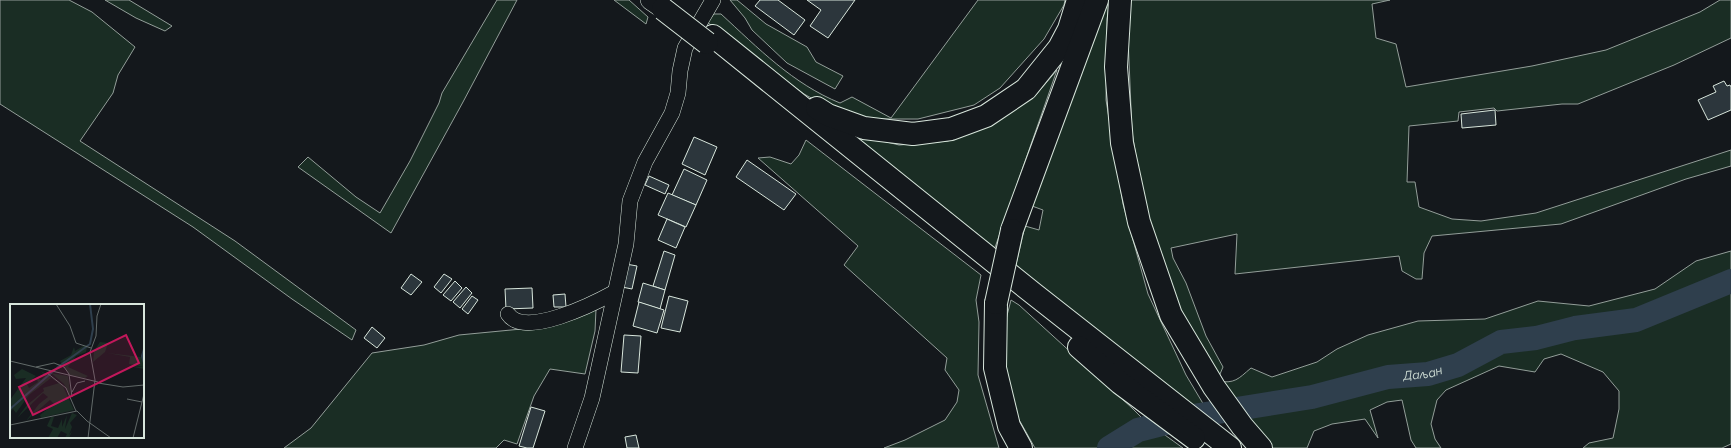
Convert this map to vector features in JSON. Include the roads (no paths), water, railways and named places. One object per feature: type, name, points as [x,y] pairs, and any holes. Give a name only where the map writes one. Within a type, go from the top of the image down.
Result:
[{"type":"highway","points":[[663,3],[828,115],[864,128],[913,134],[951,129],[986,116],[1026,89],[1059,48],[1069,29],[1078,0]]},
{"type":"highway","points":[[1045,139],[1086,0]]},
{"type":"highway","points":[[1021,448],[1009,426],[995,368],[996,303],[1012,230],[1097,0]]},
{"type":"highway","points":[[1120,0],[1116,67],[1122,143],[1139,222],[1171,314],[1214,387],[1260,448]]},
{"type":"highway","points":[[712,37],[1027,301],[1205,440],[1230,448]]},
{"type":"highway","points":[[712,37],[1034,294],[1154,399]]},
{"type":"street","points":[[575,448],[592,398],[626,244],[630,201],[645,162],[672,113],[678,93],[680,70],[685,48],[714,0]]},
{"type":"street","points":[[508,314],[512,320],[520,323],[531,323],[569,315],[615,292]]},
{"type":"waterway","name":"Даљан","points":[[1109,448],[1138,430],[1193,416],[1312,397],[1388,377],[1428,374],[1458,365],[1501,342],[1536,338],[1575,328],[1636,320],[1731,281]]}]
